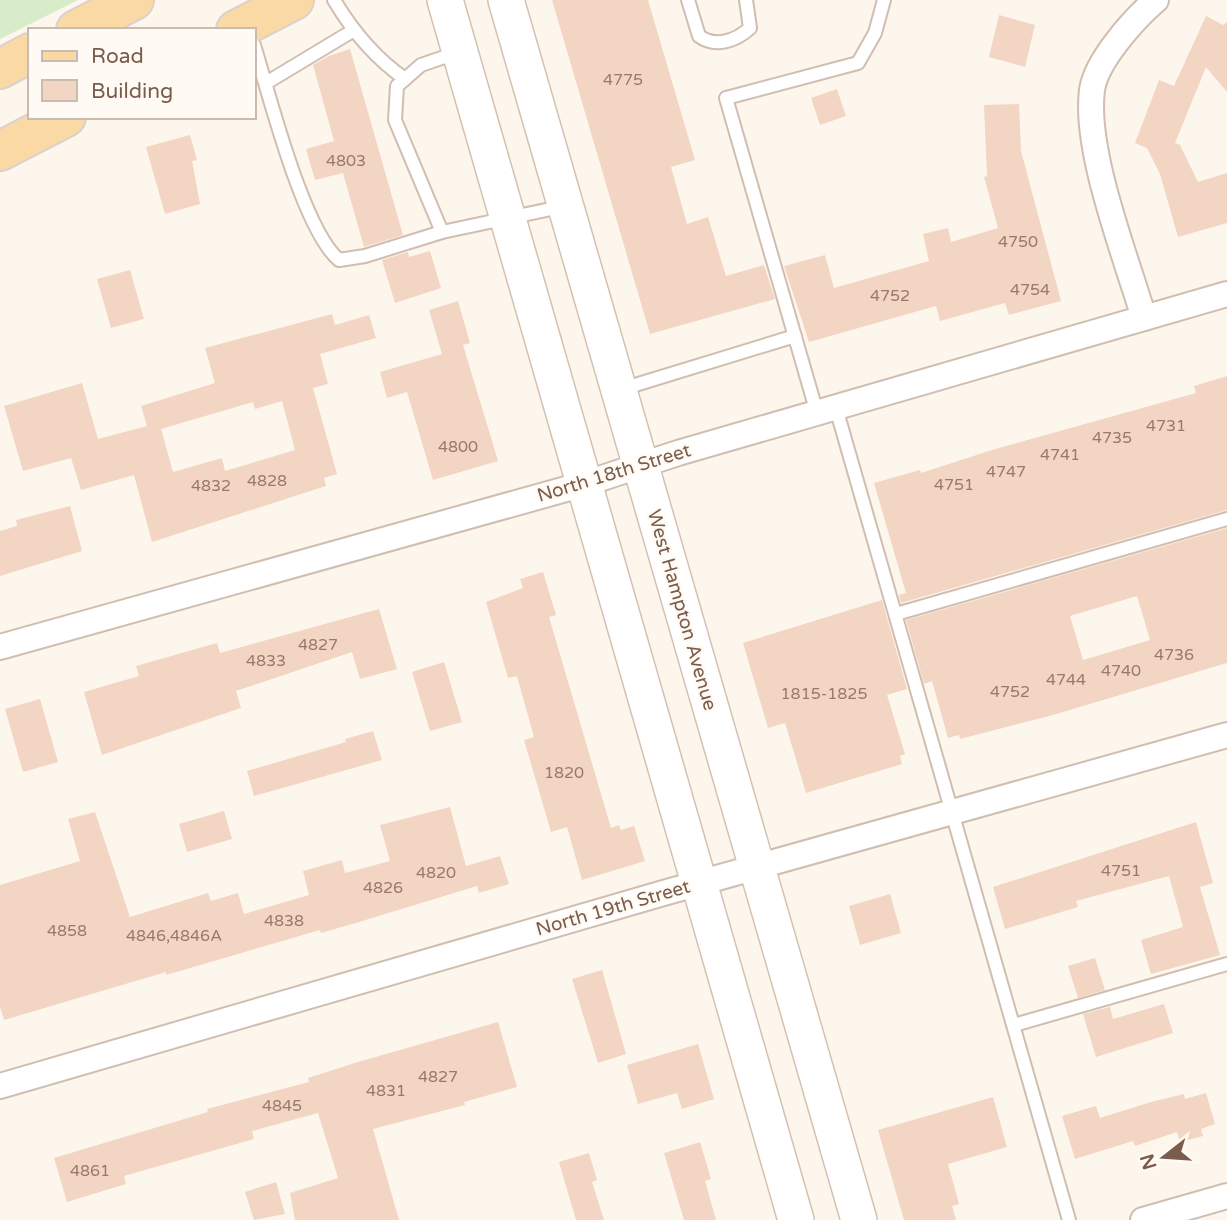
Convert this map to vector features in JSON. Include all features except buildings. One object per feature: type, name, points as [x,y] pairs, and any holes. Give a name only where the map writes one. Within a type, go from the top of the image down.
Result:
[{"type":"main road","points":[[93,26],[134,0]]},
{"type":"main road","points":[[252,28],[294,0]]},
{"type":"main road","points":[[445,0],[796,1220]]},
{"type":"main road","name":"West Hampton Avenue","points":[[506,0],[859,1220]]},
{"type":"main road","points":[[0,69],[28,54]]},
{"type":"main road","points":[[0,151],[62,119]]},
{"type":"street","points":[[1144,318],[1091,126],[1092,88],[1110,52],[1156,0]]},
{"type":"street","name":"North 18th Street","points":[[0,647],[584,484],[640,464],[1227,294]]},
{"type":"street","name":"North 19th Street","points":[[0,1086],[699,883],[1227,735]]},
{"type":"street","points":[[1143,1220],[1227,1196]]},
{"type":"lane","points":[[334,0],[378,60],[405,79]]},
{"type":"lane","points":[[688,0],[699,36],[716,43],[742,35],[750,28],[746,0]]},
{"type":"lane","points":[[884,0],[875,33],[858,63],[726,98],[795,336],[826,410],[896,614],[1069,1220]]},
{"type":"lane","points":[[266,83],[354,30]]},
{"type":"lane","points":[[442,232],[395,120],[397,86],[421,65],[460,51]]},
{"type":"lane","points":[[256,58],[293,172],[326,249],[339,260],[365,256],[442,232],[565,206]]},
{"type":"lane","points":[[619,391],[795,336]]},
{"type":"lane","points":[[896,614],[1227,519]]},
{"type":"lane","points":[[1014,1025],[1227,964]]},
{"type":"green space","points":[[0,0],[78,0],[0,39]]}]
